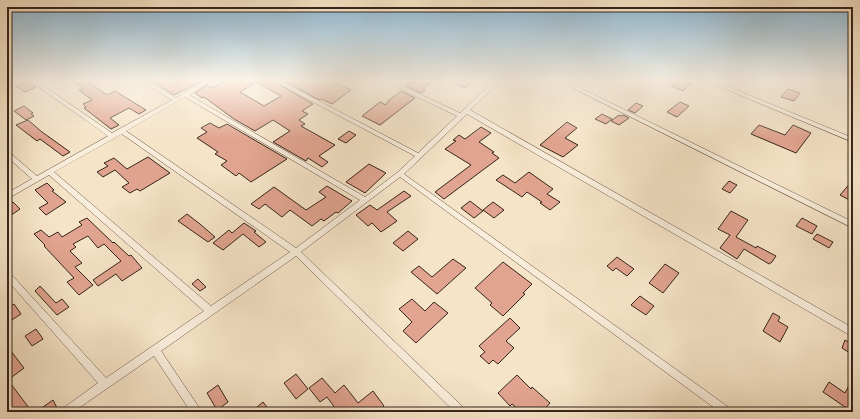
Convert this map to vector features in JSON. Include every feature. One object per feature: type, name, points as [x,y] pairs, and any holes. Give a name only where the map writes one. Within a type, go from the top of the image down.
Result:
[{"type":"street","points":[[59,100],[112,136]]},
{"type":"street","points":[[7,196],[176,100]]},
{"type":"street","points":[[193,100],[365,200]]},
{"type":"street","points":[[311,100],[419,156]]},
{"type":"street","points":[[430,100],[464,114],[853,333]]},
{"type":"street","points":[[65,412],[296,252],[400,174],[479,100]]},
{"type":"street","points":[[599,100],[853,225]]},
{"type":"street","points":[[754,100],[853,140]]},
{"type":"street","points":[[122,131],[296,252],[462,412]]},
{"type":"street","points":[[7,154],[37,179]]},
{"type":"street","points":[[49,172],[210,311]]},
{"type":"street","points":[[400,174],[728,412]]},
{"type":"street","points":[[7,275],[105,384]]},
{"type":"street","points":[[155,350],[197,412]]},
{"type":"building","points":[[92,100],[129,100],[146,110],[139,114],[129,108],[110,118],[119,125],[111,129],[84,108],[86,107],[83,104]]},
{"type":"building","points":[[207,100],[253,100],[264,106],[275,100],[305,100],[313,104],[302,111],[308,114],[299,120],[305,124],[301,126],[335,145],[319,156],[328,162],[322,167],[308,158],[306,161],[273,142],[290,131],[273,120],[255,131],[234,119]]},
{"type":"building","points":[[322,100],[338,100],[332,104]]},
{"type":"building","points":[[390,100],[413,100],[380,125],[362,116],[380,102],[386,105]]},
{"type":"building","points":[[680,102],[689,106],[677,117],[667,112]]},
{"type":"building","points":[[636,103],[643,106],[635,113],[628,110]]},
{"type":"building","points":[[24,106],[33,113],[31,114],[34,116],[26,120],[14,111]]},
{"type":"building","points":[[602,114],[612,119],[606,124],[595,119]]},
{"type":"building","points":[[619,115],[629,118],[619,125],[611,121]]},
{"type":"building","points":[[28,120],[70,152],[63,156],[40,139],[37,141],[16,125]]},
{"type":"building","points":[[567,122],[577,128],[565,138],[578,145],[563,157],[540,145]]},
{"type":"building","points":[[210,123],[219,128],[227,124],[287,159],[251,182],[239,173],[236,176],[221,165],[227,161],[215,154],[218,152],[197,138],[207,132],[201,128]]},
{"type":"building","points":[[759,125],[785,135],[793,125],[811,133],[796,153],[751,134]]},
{"type":"building","points":[[481,127],[491,133],[479,142],[494,152],[492,153],[499,158],[444,199],[435,192],[471,165],[445,149],[456,141],[453,140],[459,135],[465,139]]},
{"type":"building","points":[[349,131],[356,135],[346,143],[338,139]]},
{"type":"building","points":[[148,157],[170,173],[140,191],[137,189],[130,193],[122,187],[129,183],[115,170],[103,177],[97,172],[108,166],[104,163],[114,158],[127,169]]},
{"type":"building","points":[[369,164],[386,173],[365,193],[346,182]]},
{"type":"building","points":[[529,172],[553,189],[547,194],[560,202],[550,210],[540,203],[542,202],[527,192],[522,197],[496,180],[503,175],[515,183]]},
{"type":"building","points":[[853,180],[853,202],[840,195]]},
{"type":"building","points":[[729,181],[737,185],[730,193],[722,189]]},
{"type":"building","points":[[47,183],[54,190],[52,191],[66,202],[46,215],[39,208],[48,203],[35,190]]},
{"type":"building","points":[[327,186],[352,201],[338,213],[336,212],[324,221],[321,219],[312,226],[290,210],[282,217],[265,204],[259,209],[251,204],[274,187],[306,210],[326,197],[319,192]]},
{"type":"building","points":[[404,191],[411,196],[387,212],[397,221],[381,232],[372,223],[368,226],[356,215],[370,205],[377,210]]},
{"type":"building","points":[[470,201],[483,211],[474,218],[461,208]]},
{"type":"building","points":[[13,202],[20,209],[10,216],[7,213],[7,206]]},
{"type":"building","points":[[493,202],[504,210],[494,218],[483,210]]},
{"type":"building","points":[[731,211],[748,220],[736,237],[756,248],[757,246],[776,256],[772,262],[769,264],[744,249],[737,259],[720,248],[730,235],[718,229]]},
{"type":"building","points":[[187,214],[215,237],[208,242],[178,221]]},
{"type":"building","points":[[87,218],[113,243],[114,242],[129,256],[131,255],[142,268],[122,281],[116,274],[98,286],[93,280],[121,261],[104,244],[98,248],[88,236],[73,244],[76,247],[70,251],[82,263],[75,267],[93,285],[79,295],[67,282],[74,278],[34,234],[41,230],[49,237],[58,232],[62,237],[82,225],[79,222]]},
{"type":"building","points":[[802,218],[817,226],[812,234],[796,226]]},
{"type":"building","points":[[244,223],[256,231],[254,232],[266,242],[259,247],[243,234],[223,250],[213,243],[229,230],[232,233]]},
{"type":"building","points":[[408,231],[418,239],[403,251],[393,243]]},
{"type":"building","points":[[817,234],[833,242],[829,248],[813,239]]},
{"type":"building","points":[[617,257],[634,269],[627,276],[616,268],[613,271],[607,266]]},
{"type":"building","points":[[453,259],[466,268],[437,294],[411,272],[419,266],[432,277]]},
{"type":"building","points":[[503,262],[532,284],[523,293],[525,294],[503,316],[490,305],[492,303],[475,288]]},
{"type":"building","points":[[665,264],[679,273],[663,293],[649,283]]},
{"type":"building","points":[[198,279],[206,287],[200,291],[192,284]]},
{"type":"building","points":[[40,286],[56,303],[62,299],[69,307],[57,315],[35,291]]},
{"type":"building","points":[[640,296],[654,306],[646,315],[631,305]]},
{"type":"building","points":[[412,299],[425,311],[434,302],[448,313],[416,343],[403,331],[412,322],[399,309]]},
{"type":"building","points":[[14,304],[21,314],[7,323],[7,308]]},
{"type":"building","points":[[773,313],[780,317],[778,321],[788,327],[780,342],[763,331]]},
{"type":"building","points":[[510,318],[520,328],[506,341],[514,348],[498,364],[493,360],[489,364],[480,356],[485,352],[479,346]]},
{"type":"building","points":[[36,329],[43,339],[32,346],[25,336]]},
{"type":"building","points":[[845,340],[853,345],[853,355],[842,348]]},
{"type":"building","points":[[7,346],[24,368],[8,380],[32,412],[9,412],[7,409]]},
{"type":"building","points":[[296,374],[308,389],[296,399],[284,383]]},
{"type":"building","points":[[517,375],[531,389],[532,387],[550,403],[542,412],[521,412],[512,404],[510,406],[498,393]]},
{"type":"building","points":[[322,378],[335,393],[344,385],[358,403],[373,391],[384,406],[378,412],[338,412],[327,397],[320,402],[309,388]]},
{"type":"building","points":[[853,378],[853,409],[850,407],[848,409],[823,392],[829,382],[845,393]]},
{"type":"building","points":[[218,385],[228,402],[217,410],[207,393]]},
{"type":"building","points":[[53,400],[57,408],[51,412],[36,412]]},
{"type":"building","points":[[263,402],[271,412],[251,412]]}]
